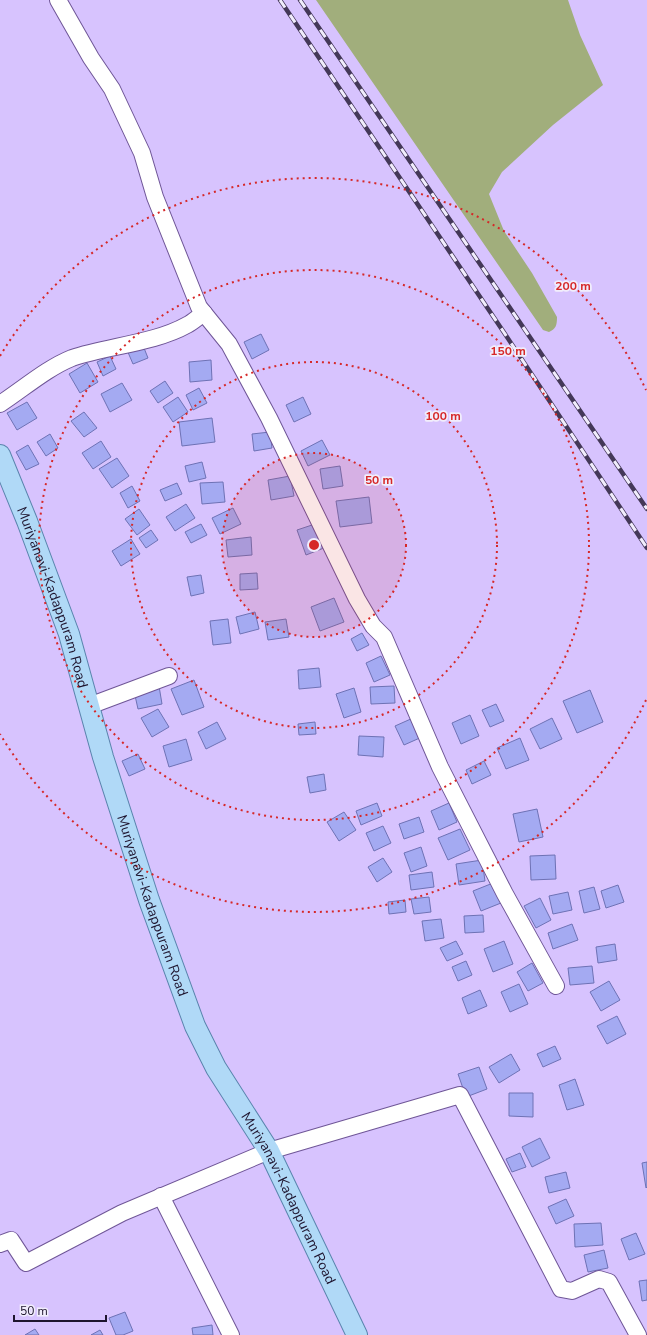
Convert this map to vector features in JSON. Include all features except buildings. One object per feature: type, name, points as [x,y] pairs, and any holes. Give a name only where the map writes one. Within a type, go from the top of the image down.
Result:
[{"type":"main road","name":"Muriyanavi-Kadappuram Road","points":[[0,454],[27,521],[69,634],[103,757],[149,900],[195,1026],[216,1068],[269,1151],[357,1335]]},
{"type":"street","points":[[58,0],[91,58],[112,89],[142,153],[155,197],[199,307],[229,344],[269,418],[358,599],[373,626],[384,637],[443,774],[505,894],[556,986]]},
{"type":"street","points":[[0,404],[51,370],[71,359],[171,332],[187,325],[204,313]]},
{"type":"street","points":[[89,706],[169,676]]},
{"type":"street","points":[[0,1244],[11,1240],[26,1263],[122,1213],[286,1144],[327,1135],[460,1095],[561,1289],[572,1291],[599,1278],[609,1282],[638,1335]]},
{"type":"street","points":[[161,1196],[231,1335]]},
{"type":"green space","points":[[316,0],[568,0],[580,35],[603,85],[553,125],[502,172],[489,194],[504,231],[532,273],[557,317],[555,328],[553,330],[549,332],[543,330]]},
{"type":"railway","points":[[280,0],[647,548]]},
{"type":"railway","points":[[300,0],[647,509]]}]
